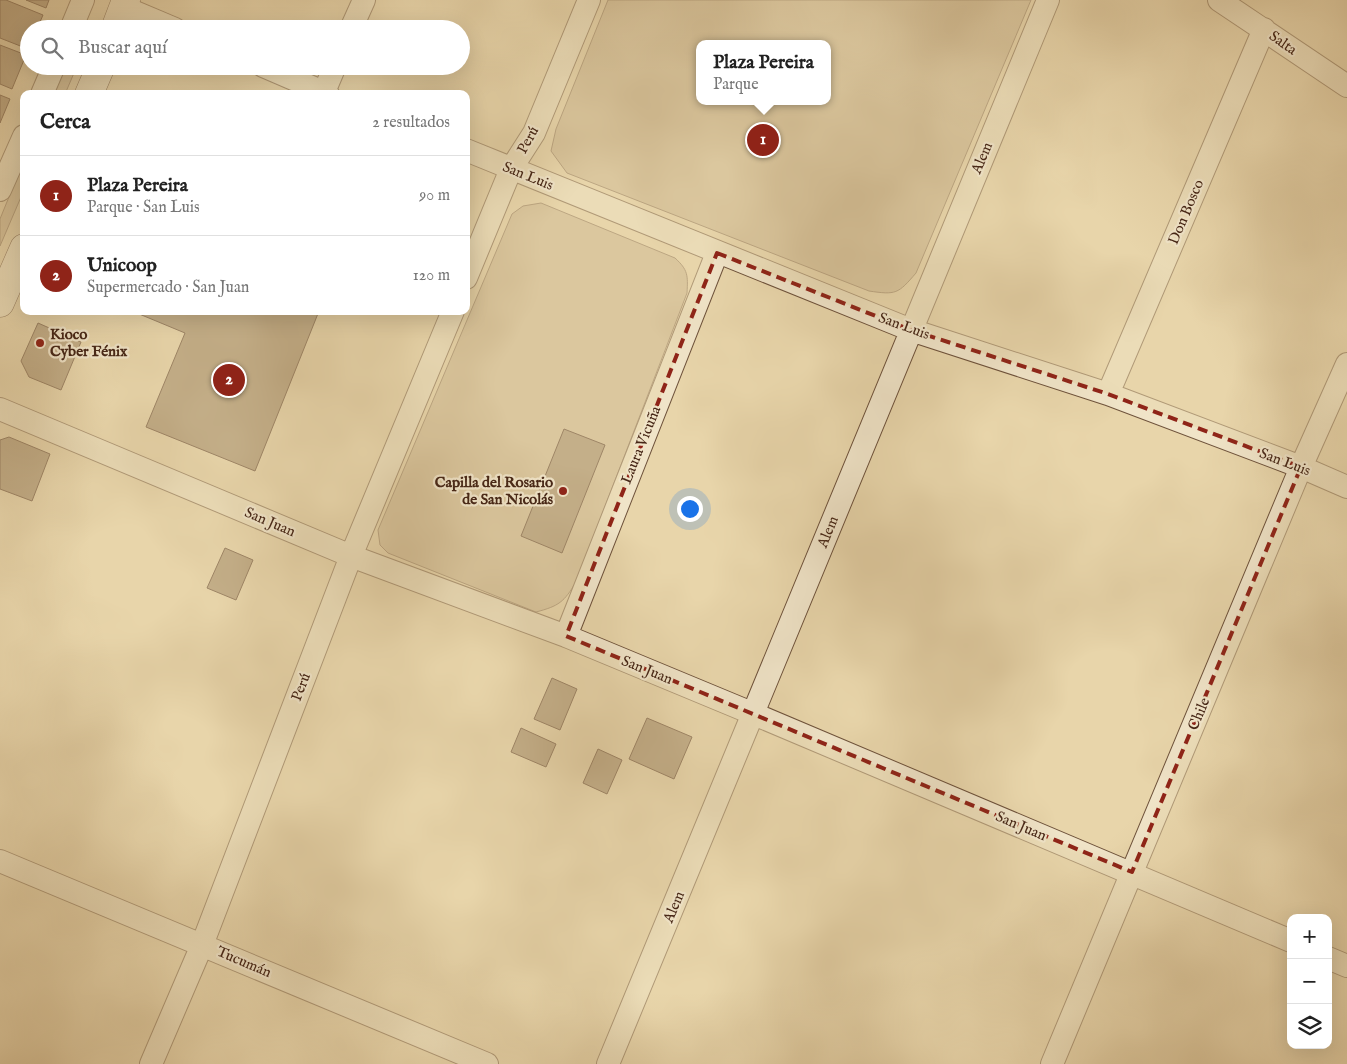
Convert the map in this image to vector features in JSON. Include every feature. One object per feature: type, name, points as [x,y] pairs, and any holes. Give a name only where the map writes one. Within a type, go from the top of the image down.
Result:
[{"type":"main road","points":[[91,90],[96,75]]},
{"type":"main road","points":[[0,303],[20,257]]},
{"type":"street","points":[[75,20],[83,0]]},
{"type":"street","points":[[355,20],[364,0]]},
{"type":"street","name":"Perú","points":[[470,269],[512,169],[534,133],[589,0]]},
{"type":"street","name":"Alem","points":[[608,1064],[1048,0]]},
{"type":"street","name":"Salta","points":[[1219,0],[1347,86]]},
{"type":"street","points":[[122,12],[147,20]]},
{"type":"street","name":"Don Bosco","points":[[1108,394],[1264,29]]},
{"type":"street","points":[[44,90],[50,75]]},
{"type":"street","points":[[284,75],[319,90]]},
{"type":"street","points":[[327,90],[332,75]]},
{"type":"street","points":[[0,190],[20,145]]},
{"type":"street","name":"San Luis","points":[[470,152],[911,330],[1108,394],[1302,467],[1347,487]]},
{"type":"street","name":"Laura Vicuña","points":[[566,636],[718,253]]},
{"type":"street","name":"Perú","points":[[151,1064],[202,945],[351,556],[450,315]]},
{"type":"street","name":"Chile","points":[[1052,1064],[1347,364]]},
{"type":"street","name":"San Juan","points":[[0,409],[351,556],[566,636],[1132,872],[1287,939]]},
{"type":"street","name":"Tucumán","points":[[0,861],[487,1064]]},
{"type":"street","points":[[1330,959],[1347,966]]},
{"type":"highlighted area","points":[[717,253],[911,330],[1108,394],[1301,467],[1132,872],[566,636]]},
{"type":"shaded area","points":[[608,0],[1031,0],[916,273],[900,289],[891,293],[869,291],[567,173],[551,151],[556,129]]},
{"type":"shaded area","points":[[58,75],[73,75],[67,90],[53,90]]},
{"type":"shaded area","points":[[20,170],[20,199],[0,246],[0,219]]},
{"type":"shaded area","points":[[541,203],[675,258],[685,270],[687,282],[687,293],[576,582],[564,599],[556,605],[536,612],[388,553],[380,545],[378,530],[512,214],[523,206]]},
{"type":"building","points":[[0,0],[6,0],[43,15],[41,20],[20,20],[20,46],[0,38]]},
{"type":"building","points":[[26,0],[49,0],[46,8]]},
{"type":"building","points":[[0,45],[20,53],[20,70],[12,89],[0,84]]},
{"type":"building","points":[[0,95],[10,99],[0,123]]},
{"type":"building","points":[[142,315],[317,315],[255,471],[146,427],[185,333]]},
{"type":"building","points":[[38,323],[81,342],[61,390],[29,377],[21,361]]},
{"type":"building","name":"Capilla del Rosario de San Nicolás","points":[[564,429],[605,445],[562,553],[521,536]]},
{"type":"building","points":[[9,437],[50,454],[32,501],[0,489],[0,440]]},
{"type":"building","points":[[225,548],[253,560],[236,600],[207,588]]},
{"type":"building","points":[[552,678],[577,689],[560,730],[534,719]]},
{"type":"building","points":[[647,718],[692,737],[674,779],[629,759]]},
{"type":"building","points":[[521,728],[556,744],[546,767],[511,752]]},
{"type":"building","points":[[598,749],[622,760],[607,794],[583,783]]},
{"type":"place","name":"Plaza Pereira","points":[[763,140]]},
{"type":"place","name":"Kioco Cyber Fénix","points":[[40,343]]},
{"type":"place","name":"Unicoop","points":[[229,380]]},
{"type":"place","name":"Capilla del Rosario de San Nicolás","points":[[563,491]]}]
